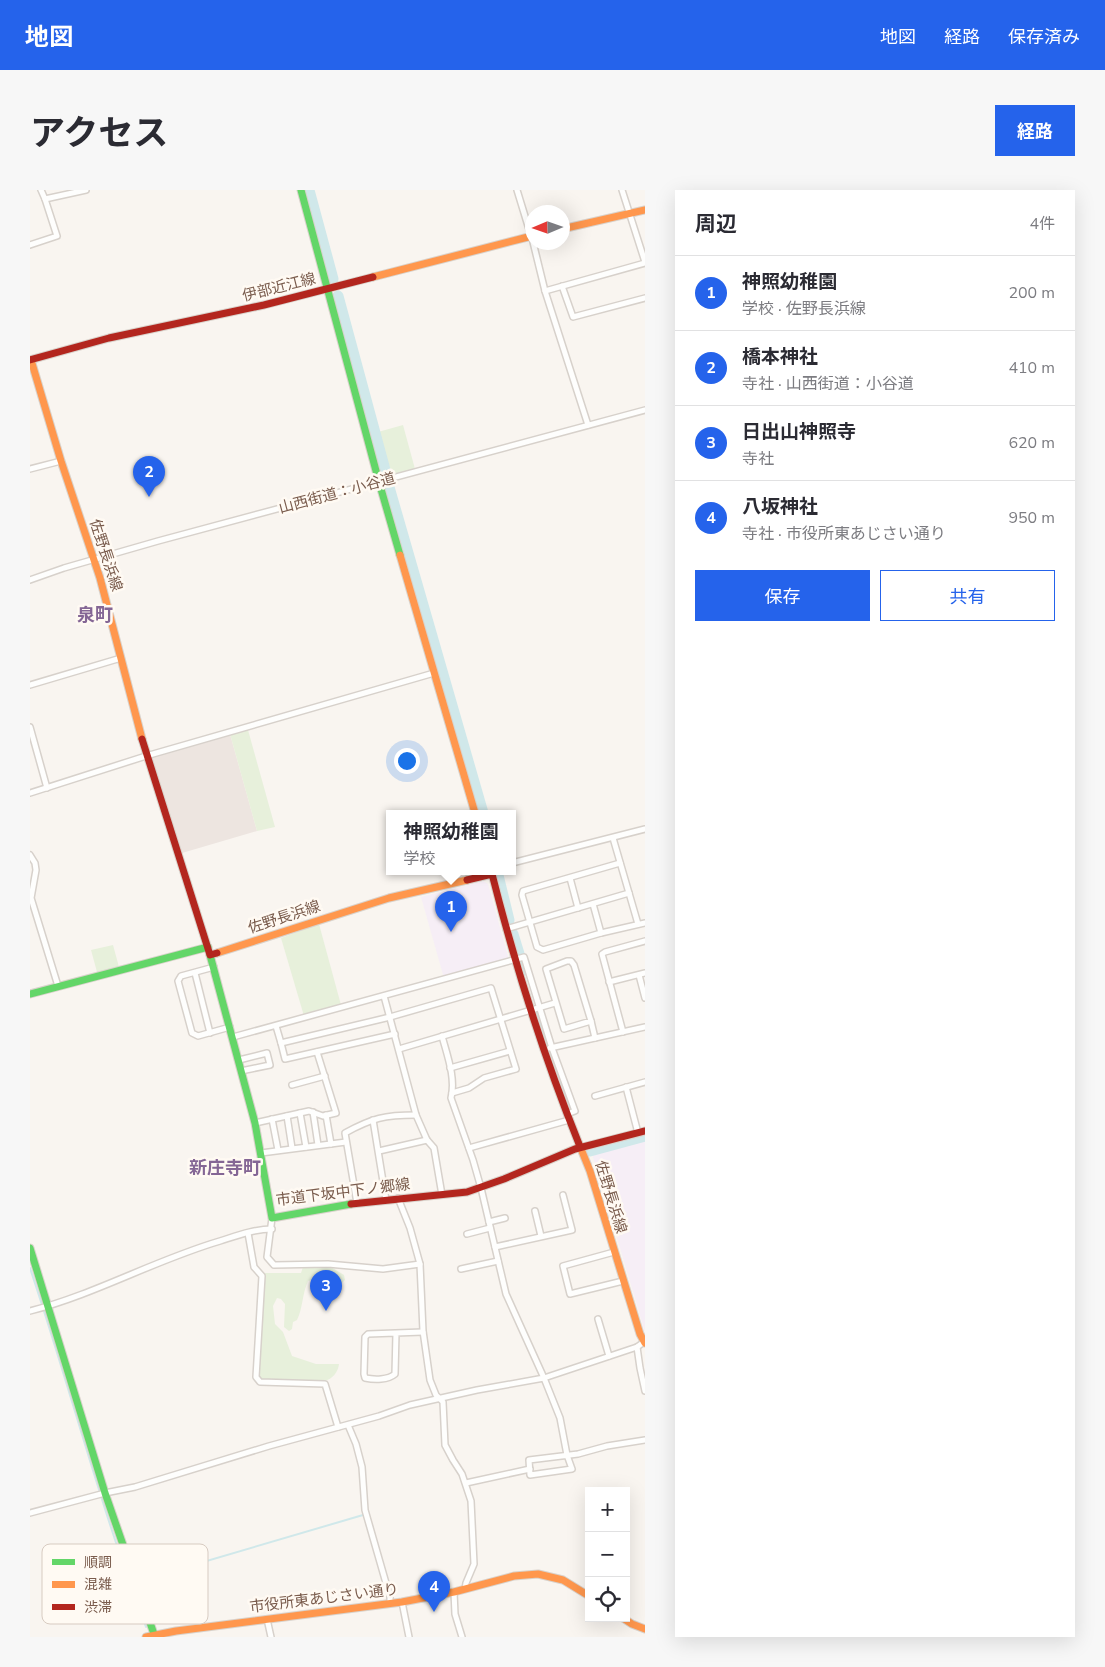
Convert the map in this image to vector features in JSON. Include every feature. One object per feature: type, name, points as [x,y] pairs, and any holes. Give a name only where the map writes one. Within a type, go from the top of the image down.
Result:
[{"type":"street","points":[[30,245],[57,236],[41,190]]},
{"type":"street","points":[[45,199],[86,190]]},
{"type":"street","points":[[301,190],[379,482],[474,810]]},
{"type":"street","points":[[517,190],[525,216]]},
{"type":"street","points":[[545,291],[645,263],[622,190]]},
{"type":"street","points":[[570,227],[645,210]]},
{"type":"street","name":"伊部近江線","points":[[30,359],[109,338],[226,315],[525,241]]},
{"type":"street","points":[[535,250],[545,291],[588,425]]},
{"type":"street","points":[[562,286],[574,317],[645,298]]},
{"type":"street","name":"佐野長浜線","points":[[30,359],[61,461],[100,578],[146,756],[209,951],[390,898],[484,875]]},
{"type":"street","name":"山西街道：小谷道","points":[[30,580],[94,559],[645,410]]},
{"type":"street","points":[[30,470],[61,461]]},
{"type":"street","points":[[30,685],[121,658]]},
{"type":"street","points":[[30,793],[146,756],[434,674]]},
{"type":"street","points":[[30,727],[47,788]]},
{"type":"street","points":[[516,862],[645,829]]},
{"type":"street","points":[[614,838],[638,924]]},
{"type":"street","points":[[30,855],[35,863],[36,870],[31,898],[58,986]]},
{"type":"street","points":[[620,862],[523,891],[522,895],[537,947],[541,950],[645,923]]},
{"type":"street","name":"佐野長浜線","points":[[492,875],[506,929],[519,958],[590,1171],[642,1344]]},
{"type":"street","points":[[570,878],[578,908]]},
{"type":"street","points":[[506,929],[629,893]]},
{"type":"street","points":[[593,904],[601,933]]},
{"type":"street","points":[[623,1032],[602,954],[645,941]]},
{"type":"street","points":[[30,994],[209,951]]},
{"type":"street","name":"市道下坂中下ノ郷線","points":[[209,951],[255,1123],[272,1218],[357,1203],[467,1192],[582,1148],[642,1132]]},
{"type":"street","points":[[233,1037],[519,958]]},
{"type":"street","points":[[591,1021],[564,1029],[546,969],[567,961],[571,961],[574,965],[591,1021],[595,1038]]},
{"type":"street","points":[[214,967],[181,976],[178,982],[184,1009],[192,1033],[198,1036],[230,1027]]},
{"type":"street","points":[[195,973],[210,1033]]},
{"type":"street","points":[[609,982],[642,974],[645,998]]},
{"type":"street","points":[[281,1043],[390,1017],[491,988],[516,1069],[484,1078],[469,1088],[452,1093]]},
{"type":"street","points":[[384,996],[416,1115],[427,1140],[434,1148],[442,1195]]},
{"type":"street","points":[[398,1049],[555,1003]]},
{"type":"street","points":[[276,1026],[286,1059],[394,1034]]},
{"type":"street","points":[[549,1049],[645,1027]]},
{"type":"street","points":[[442,1036],[450,1068],[451,1098],[481,1188],[510,1306],[527,1339],[560,1418],[567,1455],[572,1469],[530,1475],[529,1460],[567,1455],[578,1454],[608,1446],[645,1440]]},
{"type":"street","points":[[450,1068],[510,1051]]},
{"type":"street","points":[[255,1123],[310,1111],[323,1116],[336,1113],[317,1052]]},
{"type":"street","points":[[239,1060],[267,1053],[270,1065],[241,1071]]},
{"type":"street","points":[[292,1085],[325,1076]]},
{"type":"street","points":[[595,1096],[645,1082]]},
{"type":"street","points":[[626,1087],[642,1132]]},
{"type":"street","points":[[313,1112],[318,1145]]},
{"type":"street","points":[[300,1113],[306,1147]]},
{"type":"street","points":[[326,1115],[331,1144]]},
{"type":"street","points":[[357,1203],[345,1133],[388,1115],[416,1115]]},
{"type":"street","points":[[469,1148],[570,1115]]},
{"type":"street","points":[[287,1116],[292,1148]]},
{"type":"street","points":[[272,1119],[278,1150]]},
{"type":"street","points":[[373,1120],[386,1200]]},
{"type":"street","points":[[379,1151],[427,1140]]},
{"type":"street","points":[[261,1153],[346,1142]]},
{"type":"street","points":[[495,1247],[572,1230],[563,1195]]},
{"type":"street","points":[[398,1198],[410,1228],[420,1264],[424,1332],[430,1380],[436,1395],[443,1402],[445,1445],[452,1460],[462,1474],[471,1501],[474,1564],[465,1589]]},
{"type":"street","points":[[536,1211],[542,1236]]},
{"type":"street","points":[[272,1218],[267,1257],[274,1265],[328,1264],[383,1269],[420,1264]]},
{"type":"street","points":[[467,1234],[505,1218]]},
{"type":"street","points":[[30,1311],[78,1297],[188,1250],[248,1233],[272,1229]]},
{"type":"street","points":[[248,1233],[254,1267],[262,1276],[256,1377],[260,1382],[325,1384],[338,1427]]},
{"type":"street","points":[[30,1248],[45,1307],[123,1544]]},
{"type":"street","points":[[614,1252],[563,1266],[570,1294],[623,1281]]},
{"type":"street","points":[[461,1269],[498,1261]]},
{"type":"street","points":[[598,1319],[609,1356]]},
{"type":"street","points":[[396,1333],[396,1374],[391,1378],[365,1378],[365,1337],[368,1334],[396,1333],[424,1332]]},
{"type":"street","points":[[30,1513],[135,1487],[410,1405],[544,1378],[642,1344],[640,1368],[645,1391]]},
{"type":"street","points":[[348,1425],[356,1444],[362,1468],[365,1510],[390,1603]]},
{"type":"street","points":[[466,1483],[530,1470]]},
{"type":"street","name":"市役所東あじさい通り","points":[[146,1637],[402,1602],[454,1592],[514,1576],[538,1574],[563,1580],[585,1594]]},
{"type":"street","points":[[454,1592],[454,1614],[462,1637]]},
{"type":"street","points":[[402,1602],[409,1637]]},
{"type":"street","points":[[267,1619],[271,1637]]},
{"type":"street","points":[[629,1622],[645,1629]]},
{"type":"street","points":[[151,1624],[155,1636]]},
{"type":"shaded area","points":[[230,734],[257,831],[182,853],[150,757]]},
{"type":"shaded area","points":[[483,881],[488,884],[509,960],[444,978],[421,897]]},
{"type":"shaded area","points":[[645,1138],[645,1332],[592,1154]]},
{"type":"green space","points":[[403,425],[415,469],[390,476],[378,432]]},
{"type":"green space","points":[[248,730],[275,827],[257,831],[230,734]]},
{"type":"green space","points":[[319,924],[341,1005],[304,1016],[281,938]]},
{"type":"green space","points":[[113,945],[119,967],[97,972],[91,950]]},
{"type":"green space","points":[[303,1267],[331,1267],[344,1275],[345,1280],[337,1287],[318,1278],[308,1281],[299,1315],[289,1331],[284,1327],[285,1304],[281,1299],[277,1298],[273,1306],[275,1324],[283,1332],[292,1356],[316,1364],[339,1364],[338,1370],[332,1377],[324,1381],[262,1380],[258,1376],[263,1273],[301,1273]]},
{"type":"waterway","points":[[309,190],[333,279]]},
{"type":"waterway","points":[[338,296],[385,470]]},
{"type":"waterway","points":[[389,487],[482,810]]},
{"type":"waterway","points":[[498,875],[509,920]]},
{"type":"waterway","points":[[513,934],[524,970]]},
{"type":"waterway","points":[[539,1015],[570,1110]]},
{"type":"waterway","points":[[590,1151],[645,1136]]},
{"type":"waterway","points":[[30,1268],[117,1544]]},
{"type":"waterway","points":[[208,1561],[363,1515]]},
{"type":"traffic: fast","points":[[301,190],[400,555]]},
{"type":"traffic: fast","points":[[30,994],[208,947]]},
{"type":"traffic: fast","points":[[210,955],[255,1123],[272,1218],[351,1204]]},
{"type":"traffic: fast","points":[[30,1248],[105,1493],[123,1544]]},
{"type":"traffic: fast","points":[[150,1624],[155,1637]]},
{"type":"traffic: slow","points":[[570,227],[645,210]]},
{"type":"traffic: slow","points":[[373,277],[525,238]]},
{"type":"traffic: slow","points":[[31,360],[61,461],[100,578],[142,739]]},
{"type":"traffic: slow","points":[[400,555],[474,810]]},
{"type":"traffic: slow","points":[[217,953],[389,898],[467,880]]},
{"type":"traffic: slow","points":[[579,1144],[590,1171],[640,1334],[645,1343]]},
{"type":"traffic: slow","points":[[146,1637],[176,1631],[402,1602],[454,1592],[514,1576],[538,1574],[563,1580],[585,1594]]},
{"type":"traffic: slow","points":[[629,1622],[645,1629]]},
{"type":"traffic: jam","points":[[30,360],[109,338],[264,305],[373,277]]},
{"type":"traffic: jam","points":[[142,739],[210,955],[217,953]]},
{"type":"traffic: jam","points":[[467,880],[488,875]]},
{"type":"traffic: jam","points":[[492,875],[531,1010],[579,1144]]},
{"type":"traffic: jam","points":[[351,1204],[467,1192],[504,1179],[575,1149],[645,1131]]},
{"type":"place","name":"橋本神社","points":[[149,497]]},
{"type":"place","name":"神照幼稚園","points":[[451,932]]},
{"type":"place","name":"日出山神照寺","points":[[326,1311]]},
{"type":"place","name":"八坂神社","points":[[434,1612]]},
{"type":"district","name":"泉町","points":[[95,615]]},
{"type":"district","name":"新庄寺町","points":[[225,1168]]}]
